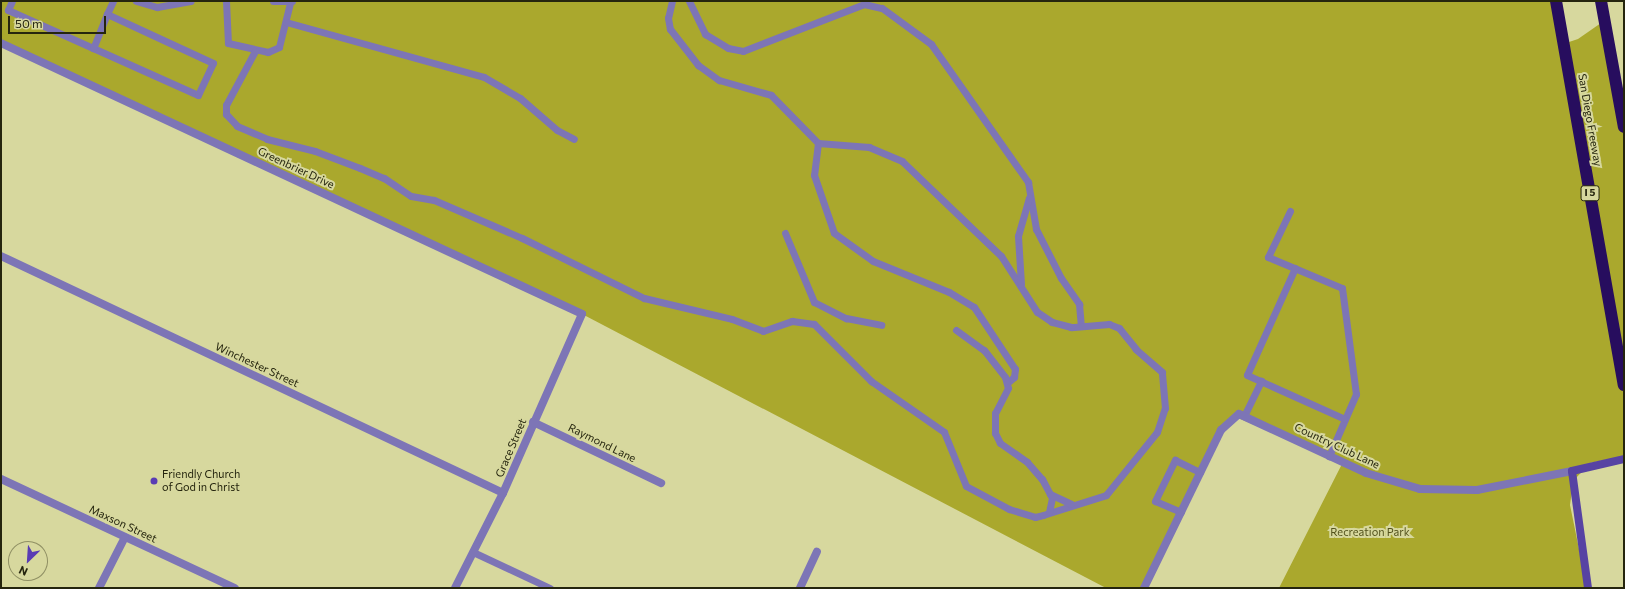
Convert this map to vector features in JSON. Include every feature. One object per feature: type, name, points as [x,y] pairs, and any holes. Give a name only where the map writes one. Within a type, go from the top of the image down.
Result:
[{"type":"highway","name":"San Diego Freeway","points":[[1556,1],[1624,385]]},
{"type":"highway","points":[[1601,1],[1624,127]]},
{"type":"main road","name":"Country Club Lane","points":[[1572,471],[1624,459]]},
{"type":"main road","points":[[1572,471],[1588,588]]},
{"type":"street","name":"Greenbrier Drive","points":[[1,43],[582,314]]},
{"type":"street","name":"Winchester Street","points":[[1,256],[503,493]]},
{"type":"street","name":"Grace Street","points":[[455,588],[503,493],[533,422],[582,314]]},
{"type":"street","points":[[1144,588],[1221,430],[1239,414],[1245,414]]},
{"type":"street","name":"Country Club Lane","points":[[1245,414],[1329,456],[1402,486],[1446,491],[1477,490],[1572,471]]},
{"type":"street","name":"Raymond Lane","points":[[533,422],[661,483]]},
{"type":"street","name":"Maxson Street","points":[[1,479],[235,588]]},
{"type":"street","points":[[98,588],[125,537]]},
{"type":"street","points":[[800,588],[817,552]]},
{"type":"lane","points":[[12,1],[8,10],[198,95],[213,62],[108,14]]},
{"type":"lane","points":[[93,48],[113,1]]},
{"type":"lane","points":[[136,1],[157,7],[190,1]]},
{"type":"lane","points":[[226,1],[228,43],[255,51],[277,50],[291,2],[273,1]]},
{"type":"lane","points":[[255,51],[226,106],[226,114],[237,126],[267,140],[315,151],[384,178],[411,196],[434,200],[569,259],[608,282],[659,303],[732,319],[763,331],[792,321],[814,324],[871,381],[944,432],[960,476],[974,492],[1025,514],[1035,516],[1106,495],[1138,452],[1152,441],[1162,418],[1166,392],[1162,372],[1136,349],[1119,328],[1109,324],[1071,327],[1048,320],[1029,303],[1021,284],[977,229],[902,161],[869,147],[818,143],[776,99],[719,80],[698,65],[670,29],[668,18],[672,1]]},
{"type":"lane","points":[[689,1],[705,34],[728,48],[743,51],[856,6],[882,8],[936,50],[1015,160],[1028,182],[1036,229],[1061,278],[1080,304],[1081,326]]},
{"type":"lane","points":[[286,22],[484,77],[520,98],[557,130],[574,138]]},
{"type":"lane","points":[[818,143],[814,174],[834,233],[873,261],[949,292],[974,307],[1015,370],[1014,377],[1007,383],[994,420],[997,438],[1030,465],[1050,494],[1062,502],[1075,504]]},
{"type":"lane","points":[[1021,284],[1018,236],[1030,195]]},
{"type":"lane","points":[[1290,212],[1268,257],[1342,288],[1356,394],[1329,456]]},
{"type":"lane","points":[[785,233],[814,302],[846,318],[881,325]]},
{"type":"lane","points":[[1296,268],[1247,375],[1345,419]]},
{"type":"lane","points":[[956,330],[984,350],[1007,383]]},
{"type":"lane","points":[[1245,414],[1260,381]]},
{"type":"lane","points":[[1181,512],[1156,501],[1175,460],[1200,472]]},
{"type":"lane","points":[[1049,512],[1050,494]]},
{"type":"lane","points":[[473,552],[550,588]]},
{"type":"green space","name":"Recreation Park","points":[[1,1],[1553,1],[1563,44],[1578,39],[1601,23],[1624,99],[1624,456],[1590,463],[1576,478],[1572,490],[1570,505],[1587,588],[1279,588],[1343,462],[1238,418],[1229,421],[1145,588],[1106,588],[582,314],[1,43]]},
{"type":"place","name":"Friendly Church of God in Christ","points":[[154,481]]}]
